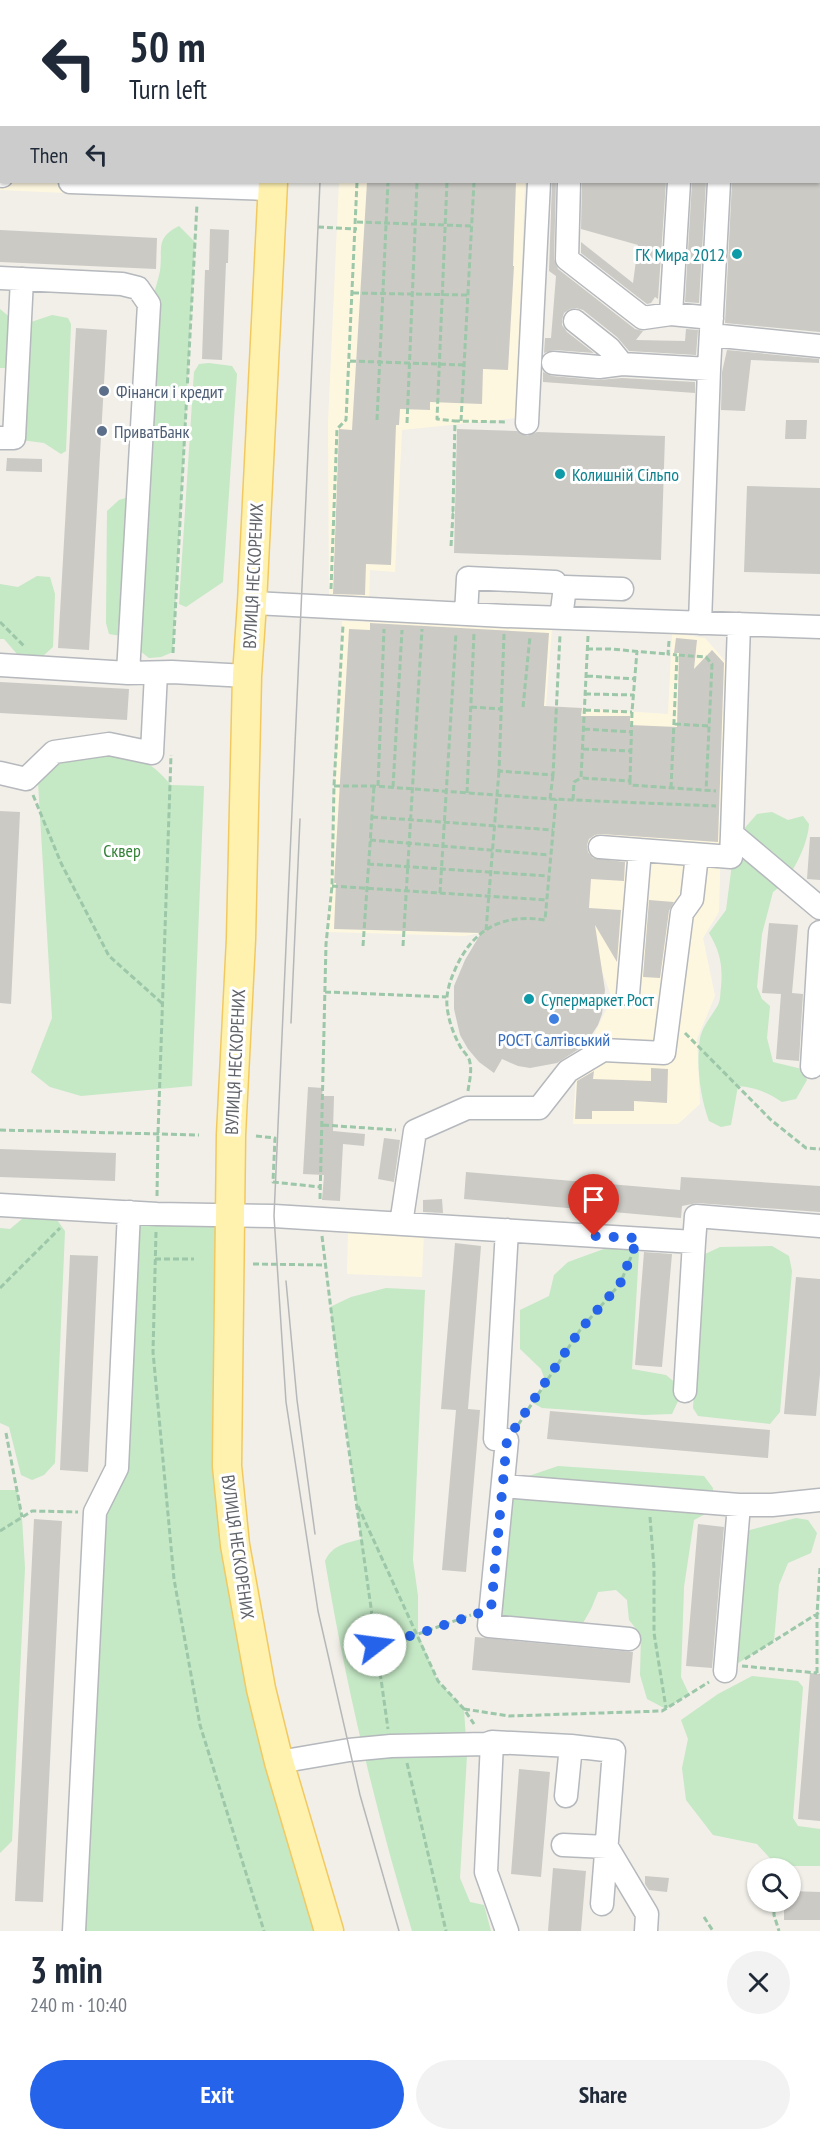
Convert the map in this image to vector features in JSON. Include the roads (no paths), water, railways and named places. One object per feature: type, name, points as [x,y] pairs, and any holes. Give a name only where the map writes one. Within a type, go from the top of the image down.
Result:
[{"type":"main road","name":"ВУЛИЦЯ НЕСКОРЕНИХ","points":[[272,185],[247,676],[241,939],[232,1114],[227,1466],[242,1592],[279,1762],[329,1931]]},
{"type":"lane","points":[[109,183],[272,185]]},
{"type":"lane","points":[[527,423],[540,183]]},
{"type":"lane","points":[[569,183],[567,259],[643,318],[671,314],[711,326],[820,346]]},
{"type":"lane","points":[[671,314],[679,183]]},
{"type":"lane","points":[[700,623],[709,369],[719,183]]},
{"type":"lane","points":[[0,438],[14,438],[11,278],[122,284],[138,288],[149,304],[128,673]]},
{"type":"lane","points":[[575,321],[609,348],[622,364]]},
{"type":"lane","points":[[553,363],[599,367],[622,364],[709,369]]},
{"type":"lane","points":[[466,614],[468,578],[555,582]]},
{"type":"lane","points":[[561,618],[566,587],[622,588]]},
{"type":"lane","points":[[252,603],[505,616],[820,627]]},
{"type":"lane","points":[[600,847],[731,857],[739,624]]},
{"type":"lane","points":[[0,665],[128,673],[247,676]]},
{"type":"lane","points":[[0,773],[26,779],[54,752],[109,744],[152,753],[164,673]]},
{"type":"lane","points":[[732,834],[820,908]]},
{"type":"lane","points":[[628,994],[640,850]]},
{"type":"lane","points":[[401,1224],[415,1131],[467,1108],[539,1108],[568,1071],[603,1050],[664,1053],[682,913],[692,898],[697,855]]},
{"type":"lane","points":[[812,1067],[820,932]]},
{"type":"lane","points":[[0,1205],[157,1214],[274,1216],[694,1242]]},
{"type":"lane","points":[[74,1931],[95,1512],[117,1468],[129,1212]]},
{"type":"lane","points":[[685,1391],[696,1216],[820,1226]]},
{"type":"lane","points":[[507,1230],[495,1439],[507,1440],[489,1626],[629,1639]]},
{"type":"lane","points":[[503,1486],[739,1505],[772,1505],[820,1500]]},
{"type":"lane","points":[[725,1671],[739,1505]]},
{"type":"lane","points":[[492,1742],[486,1872],[507,1931]]},
{"type":"lane","points":[[279,1762],[349,1749],[492,1742],[571,1746],[614,1751],[602,1904]]},
{"type":"lane","points":[[566,1796],[571,1746]]},
{"type":"lane","points":[[563,1845],[607,1847]]},
{"type":"lane","points":[[607,1847],[647,1914],[646,1931]]},
{"type":"tram line","points":[[320,183],[274,1216],[286,1402],[318,1611],[360,1795],[399,1931]]},
{"type":"tram line","points":[[291,1023],[300,819]]},
{"type":"tram line","points":[[286,1281],[297,1400],[315,1534]]},
{"type":"place","name":"ГК Мира 2012","points":[[737,254]]},
{"type":"place","name":"Фінанси і кредит","points":[[104,391]]},
{"type":"place","name":"ПриватБанк","points":[[102,431]]},
{"type":"place","name":"Колишній Сільпо","points":[[560,474]]},
{"type":"place","name":"Супермаркет Рост","points":[[529,999]]},
{"type":"place","name":"РОСТ Салтівський","points":[[554,1019]]},
{"type":"park label","name":"Сквер","points":[[122,850]]}]
